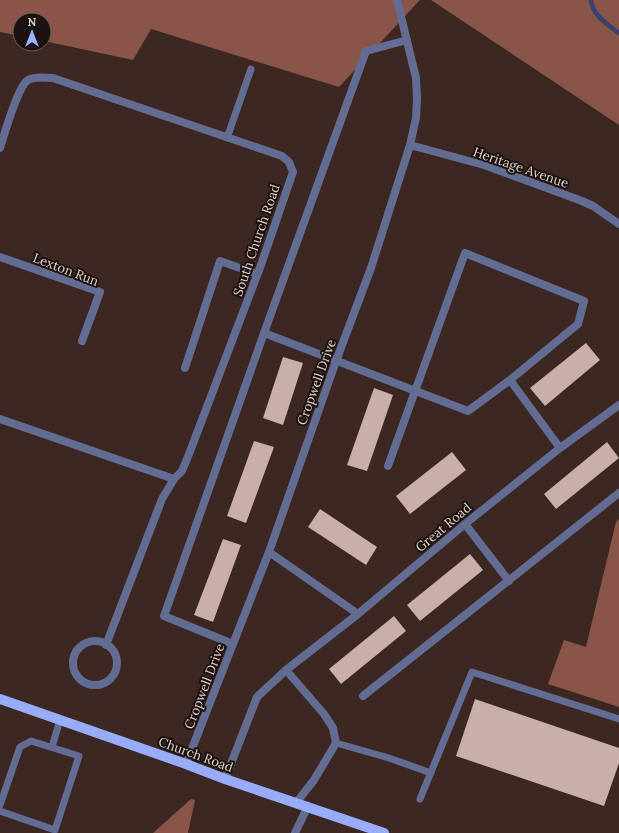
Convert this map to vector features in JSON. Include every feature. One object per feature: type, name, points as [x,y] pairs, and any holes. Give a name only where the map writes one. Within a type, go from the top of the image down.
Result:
[{"type":"main road","name":"Church Road","points":[[0,699],[225,779],[384,833]]},
{"type":"street","name":"Cropwell Drive","points":[[186,764],[269,552],[336,361],[371,268],[410,145],[416,118],[416,78],[397,0]]},
{"type":"street","points":[[233,644],[164,616],[366,51],[407,40]]},
{"type":"street","name":"South Church Road","points":[[0,148],[19,92],[27,81],[38,77],[53,78],[282,156],[290,162],[293,172],[257,274],[182,471],[174,479],[162,499],[106,644]]},
{"type":"street","name":"Heritage Avenue","points":[[410,145],[484,165],[582,201],[593,206],[619,224]]},
{"type":"street","points":[[264,333],[415,390],[468,411],[510,380],[578,324],[584,301],[465,253],[415,390],[388,466]]},
{"type":"street","name":"Lexton Run","points":[[0,257],[100,292],[82,341]]},
{"type":"street","points":[[185,368],[220,261],[257,274]]},
{"type":"street","points":[[510,380],[560,448]]},
{"type":"street","name":"Great Road","points":[[225,779],[257,697],[286,670],[358,614],[465,524],[560,448],[619,405]]},
{"type":"street","points":[[0,419],[174,479]]},
{"type":"street","points":[[363,696],[619,493]]},
{"type":"street","points":[[465,524],[509,581]]},
{"type":"street","points":[[269,552],[358,614]]},
{"type":"street","points":[[93,641],[106,644],[112,649],[116,656],[116,670],[112,677],[99,685],[85,683],[75,673],[73,659],[76,653],[80,647],[86,643],[93,641]]},
{"type":"street","points":[[286,670],[324,714],[333,728],[336,743],[314,780],[296,803]]},
{"type":"street","points":[[296,833],[308,806]]},
{"type":"lane","points":[[227,138],[251,69]]},
{"type":"lane","points":[[420,798],[472,672],[619,719]]},
{"type":"lane","points":[[52,747],[60,720]]},
{"type":"lane","points":[[0,805],[20,747],[32,741],[79,756],[55,830],[0,810]]},
{"type":"lane","points":[[336,743],[389,758],[431,773]]},
{"type":"shaded area","points":[[0,0],[420,0],[339,87],[151,29],[133,60],[52,43],[52,12],[12,12],[12,34],[0,32]]},
{"type":"shaded area","points":[[431,0],[619,0],[619,125]]},
{"type":"shaded area","points":[[619,519],[619,707],[548,684],[564,640],[586,647],[616,522]]},
{"type":"shaded area","points":[[191,799],[195,800],[188,833],[153,833]]},
{"type":"building","points":[[586,343],[600,360],[545,406],[530,388]]},
{"type":"building","points":[[283,357],[303,363],[283,425],[263,418]]},
{"type":"building","points":[[374,388],[393,395],[367,471],[347,465]]},
{"type":"building","points":[[254,441],[274,447],[246,523],[227,516]]},
{"type":"building","points":[[607,442],[619,458],[556,509],[544,494]]},
{"type":"building","points":[[452,452],[466,470],[410,514],[396,496]]},
{"type":"building","points":[[320,509],[377,547],[366,565],[308,527]]},
{"type":"building","points":[[223,539],[241,545],[213,622],[194,615]]},
{"type":"building","points":[[470,554],[483,570],[420,621],[407,605]]},
{"type":"building","points":[[394,616],[406,631],[341,684],[329,669]]},
{"type":"building","points":[[475,699],[619,748],[619,763],[604,806],[456,756]]},
{"type":"waterway","points":[[591,0],[592,6],[598,15],[605,23],[619,33]]}]
